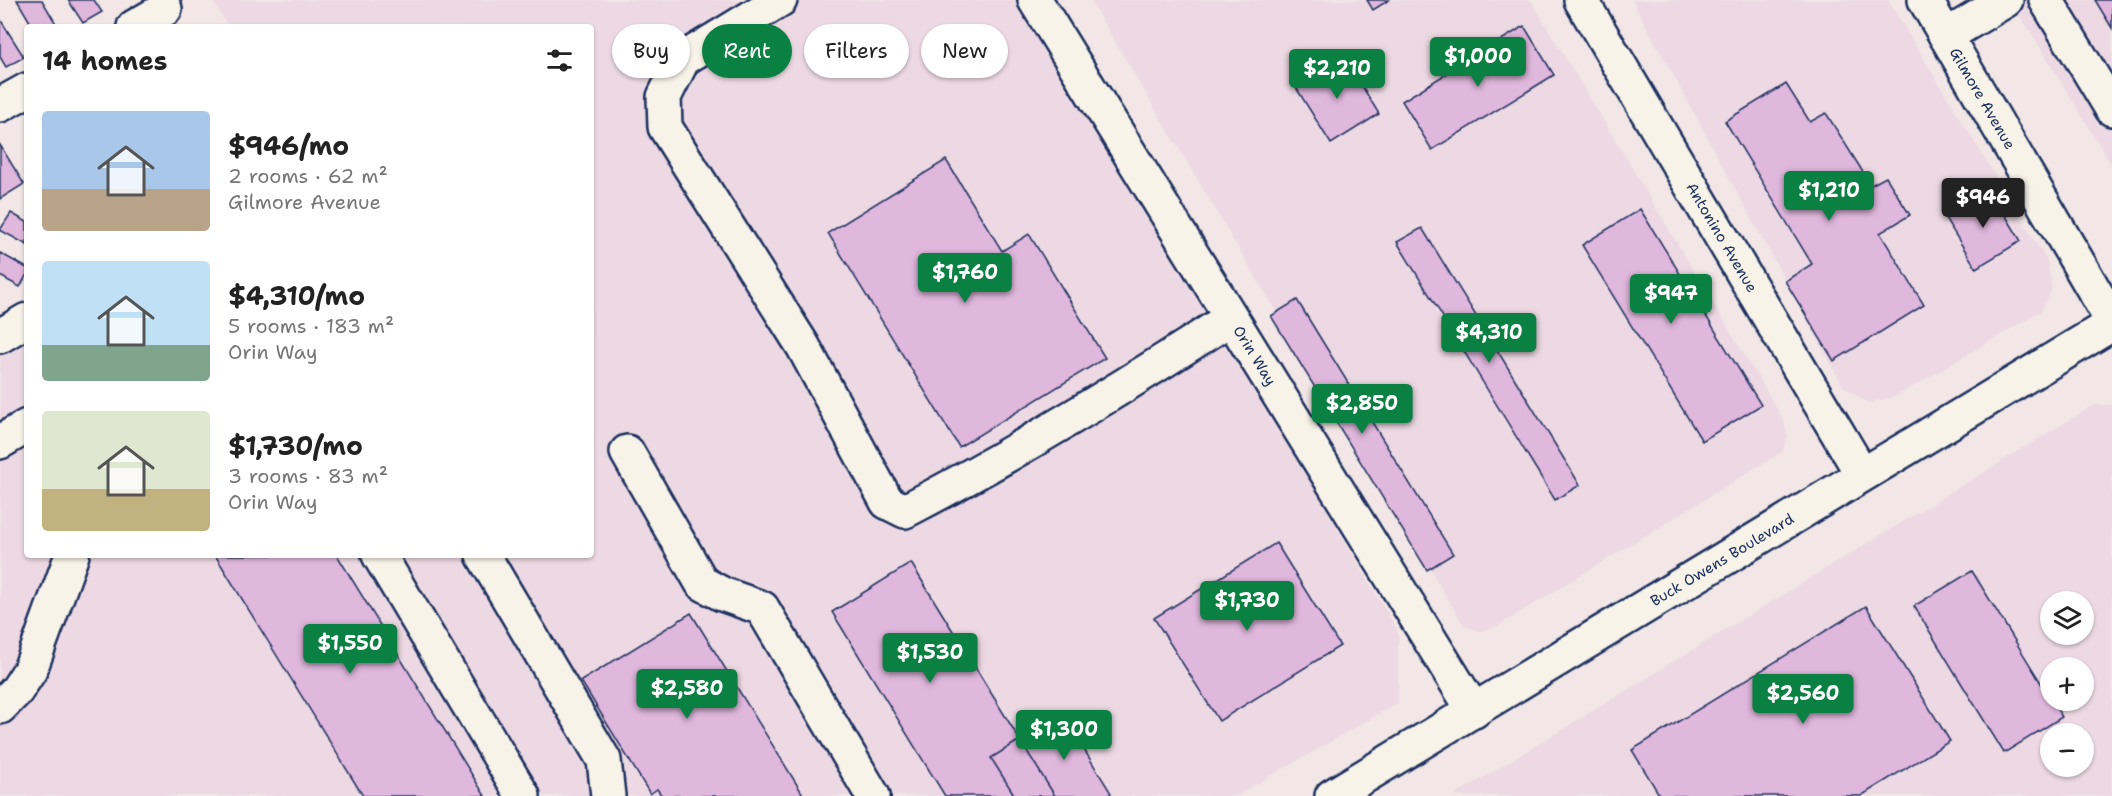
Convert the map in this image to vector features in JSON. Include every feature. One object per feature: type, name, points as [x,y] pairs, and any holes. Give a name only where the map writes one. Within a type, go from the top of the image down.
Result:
[{"type":"street","points":[[780,0],[683,59],[664,97],[665,127],[803,346],[887,502],[905,511],[956,484],[1155,367],[1231,318]]},
{"type":"street","name":"Orin Way","points":[[1035,0],[1474,711]]},
{"type":"street","name":"Antonino Avenue","points":[[1581,0],[1862,474]]},
{"type":"street","name":"Gilmore Avenue","points":[[1925,0],[2112,323]]},
{"type":"street","points":[[1946,36],[2006,0]]},
{"type":"street","points":[[2046,0],[2112,109]]},
{"type":"street","points":[[141,24],[167,12]]},
{"type":"street","points":[[0,105],[24,92]]},
{"type":"street","points":[[0,336],[24,322]]},
{"type":"street","name":"Buck Owens Boulevard","points":[[1332,796],[2112,323]]},
{"type":"street","points":[[0,442],[24,428]]},
{"type":"street","points":[[627,452],[702,584],[722,594],[762,608],[873,796]]},
{"type":"street","points":[[0,707],[17,690],[30,670],[71,558]]},
{"type":"street","points":[[381,558],[523,796]]},
{"type":"street","points":[[485,558],[604,760],[608,796]]},
{"type":"shaded area","points":[[212,0],[1027,0],[1398,631],[1398,703],[1236,796],[0,796],[0,356],[24,342],[24,558],[594,558],[594,24],[226,24]]},
{"type":"shaded area","points":[[1090,0],[1531,0],[1783,419],[1788,436],[1782,452],[1496,627],[1480,631],[1464,626]]},
{"type":"shaded area","points":[[1632,0],[1888,0],[2047,261],[2052,289],[2041,311],[1897,396],[1868,403],[1843,386]]},
{"type":"shaded area","points":[[2008,0],[2112,0],[2112,166],[2029,29]]},
{"type":"shaded area","points":[[2094,405],[2112,405],[2112,796],[1453,796]]},
{"type":"building","points":[[17,0],[42,0],[56,24],[31,24]]},
{"type":"building","points":[[68,0],[94,0],[102,12],[83,23]]},
{"type":"building","points":[[1367,0],[1389,0],[1373,10]]},
{"type":"building","points":[[2095,0],[2112,0],[2112,28]]},
{"type":"building","points":[[0,19],[24,57],[6,67],[0,57]]},
{"type":"building","points":[[1524,26],[1554,75],[1432,150],[1402,101]]},
{"type":"building","points":[[1344,56],[1379,114],[1331,144],[1295,86]]},
{"type":"building","points":[[1786,84],[1810,122],[1826,113],[1871,185],[1886,177],[1910,215],[1880,233],[1924,305],[1834,361],[1785,281],[1812,264],[1725,121]]},
{"type":"building","points":[[0,145],[24,184],[0,199]]},
{"type":"building","points":[[946,160],[1002,251],[1029,234],[1105,358],[959,447],[828,233]]},
{"type":"building","points":[[1990,190],[2021,241],[1976,268],[1945,218]]},
{"type":"building","points":[[1640,209],[1761,405],[1702,441],[1582,245]]},
{"type":"building","points":[[11,213],[24,220],[24,243],[0,230]]},
{"type":"building","points":[[1422,228],[1580,485],[1555,500],[1397,242]]},
{"type":"building","points":[[0,253],[24,266],[24,280],[20,287],[0,276]]},
{"type":"building","points":[[1297,300],[1453,554],[1427,570],[1271,316]]},
{"type":"building","points":[[1276,543],[1340,646],[1219,721],[1154,618]]},
{"type":"building","points":[[217,558],[339,558],[485,796],[363,796]]},
{"type":"building","points":[[911,563],[1020,740],[991,758],[1015,796],[945,796],[832,612]]},
{"type":"building","points":[[1972,571],[2040,681],[2040,711],[2058,711],[2062,717],[2052,723],[2040,723],[2040,731],[2004,753],[1914,606]]},
{"type":"building","points":[[1866,606],[1950,741],[1861,796],[1660,796],[1632,750]]},
{"type":"building","points":[[691,613],[804,796],[662,796],[657,789],[650,794],[581,681]]},
{"type":"building","points":[[1062,714],[1111,793],[1107,796],[1055,796],[1020,740]]},
{"type":"building","points":[[1020,740],[1055,796],[1015,796],[991,758]]}]
